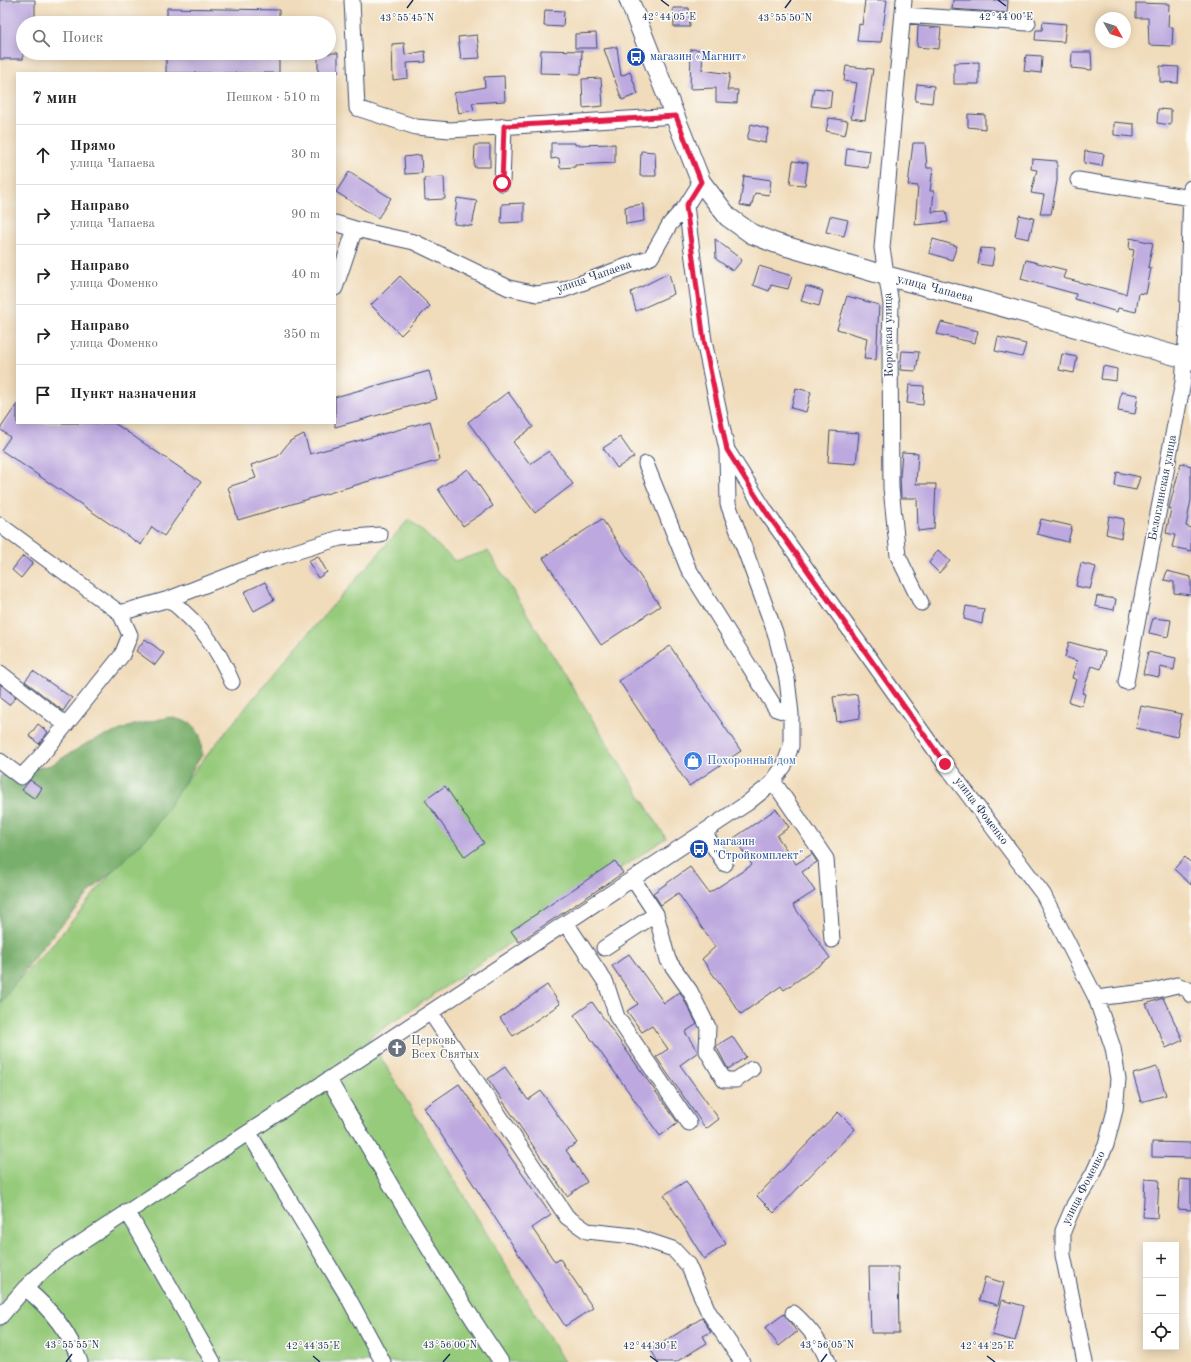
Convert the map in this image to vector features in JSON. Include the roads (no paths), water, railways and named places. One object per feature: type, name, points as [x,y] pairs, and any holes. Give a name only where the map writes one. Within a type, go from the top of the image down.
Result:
[{"type":"main road","points":[[629,0],[701,182]]},
{"type":"main road","name":"улица Чапаева","points":[[701,182],[728,217],[752,234],[775,244],[986,302],[1188,360]]},
{"type":"street","points":[[352,0],[356,108],[416,127],[450,130],[676,116]]},
{"type":"street","name":"Короткая улица","points":[[922,603],[898,556],[890,488],[891,304],[882,248],[903,7],[1028,23]]},
{"type":"street","points":[[502,183],[504,126]]},
{"type":"street","points":[[1078,180],[1191,198]]},
{"type":"street","points":[[686,206],[701,182]]},
{"type":"street","name":"Белоглинская улица","points":[[1126,682],[1188,360],[1191,188]]},
{"type":"street","name":"улица Чапаева","points":[[336,223],[414,242],[509,288],[536,294],[562,290],[651,256],[670,224],[686,206]]},
{"type":"street","name":"улица Фоменко","points":[[686,206],[704,341],[727,450],[771,518],[945,764],[1043,894],[1096,998],[1113,1048],[1118,1079],[1115,1110],[1106,1145],[1093,1174],[1074,1205],[1063,1231],[1063,1255],[1085,1362]]},
{"type":"street","points":[[336,285],[355,229]]},
{"type":"street","points":[[0,1317],[25,1288],[55,1260],[746,804],[773,781],[784,766],[791,746],[791,714],[787,679],[775,632],[728,504],[727,450]]},
{"type":"street","points":[[646,464],[688,568],[776,709],[791,714]]},
{"type":"street","points":[[0,525],[120,613],[130,635],[122,655],[40,757],[21,777],[0,762]]},
{"type":"street","points":[[120,613],[169,599],[269,560],[340,538],[380,535]]},
{"type":"street","points":[[169,599],[196,623],[221,657],[232,682]]},
{"type":"street","points":[[0,673],[66,724]]},
{"type":"street","points":[[773,781],[826,859],[832,940]]},
{"type":"street","points":[[704,832],[725,864]]},
{"type":"street","points":[[633,879],[656,914],[668,960],[690,991],[708,1027],[707,1051],[724,1080],[736,1080],[752,1069]]},
{"type":"street","points":[[604,948],[656,914]]},
{"type":"street","points":[[566,923],[606,983],[617,1017],[689,1123]]},
{"type":"street","points":[[1096,998],[1146,993],[1177,985],[1189,990],[1191,995]]},
{"type":"street","points":[[431,1013],[567,1217],[587,1231],[634,1236],[673,1249],[688,1265],[708,1311],[742,1362]]},
{"type":"street","points":[[329,1080],[423,1240],[501,1362]]},
{"type":"street","points":[[249,1133],[349,1299],[383,1362]]},
{"type":"street","points":[[128,1211],[213,1362]]},
{"type":"street","points":[[25,1288],[41,1300],[58,1320],[70,1337],[80,1362]]},
{"type":"street","points":[[793,1314],[806,1325],[816,1338],[828,1362]]},
{"type":"place","name":"магазин «Магнит»","points":[[636,57]]},
{"type":"place","name":"Похоронный дом","points":[[693,761]]},
{"type":"place","name":"магазин \"Стройкомплект\"","points":[[699,849]]},
{"type":"place","name":"Церковь Всех Святых","points":[[397,1048]]}]
